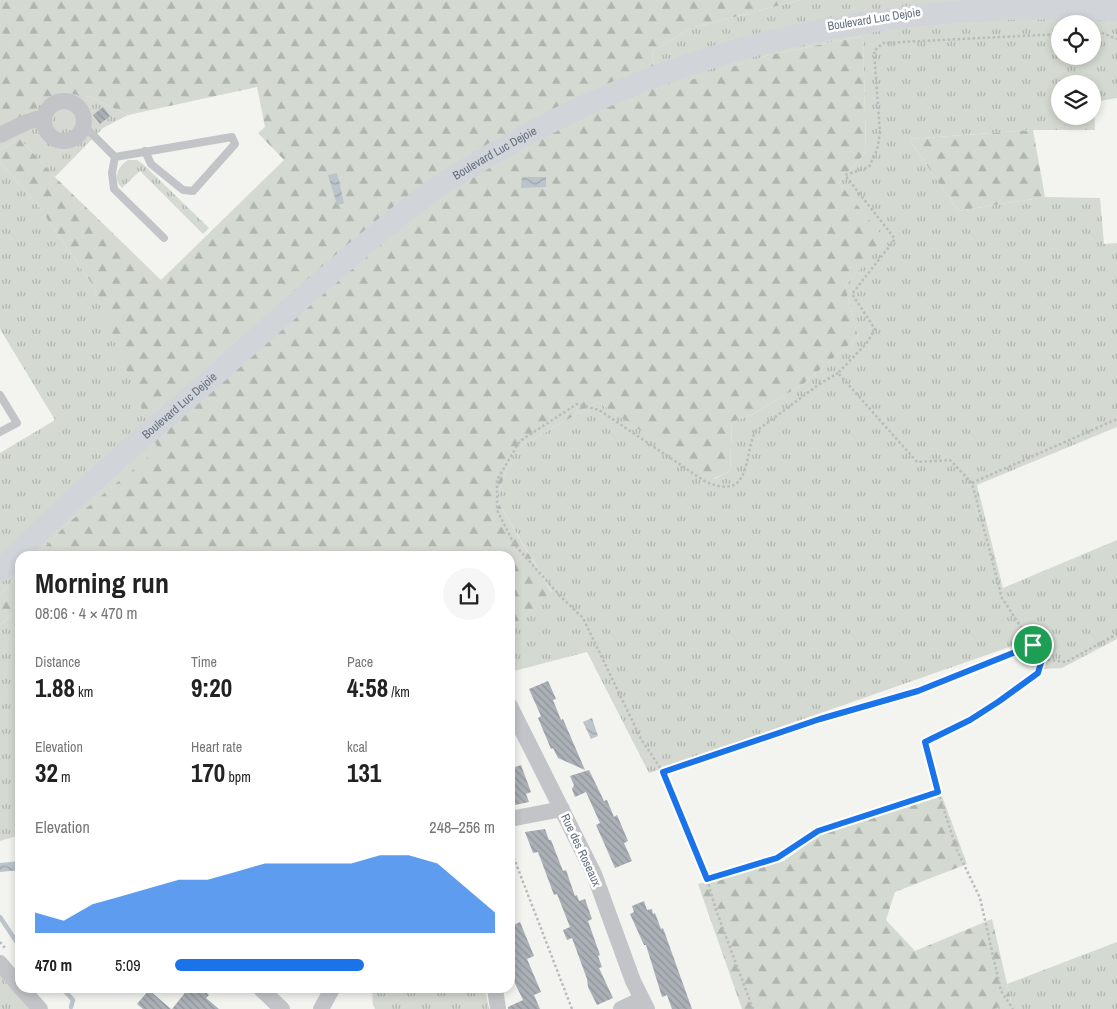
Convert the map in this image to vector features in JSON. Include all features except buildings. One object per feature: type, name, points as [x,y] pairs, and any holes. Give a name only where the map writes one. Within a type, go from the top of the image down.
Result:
[{"type":"main road","name":"Boulevard Luc Dejoie","points":[[21,551],[71,502],[369,240],[430,192],[561,116],[689,62],[801,31],[864,19],[941,10],[1002,6],[1058,6],[1117,10]]},
{"type":"main road","name":"Boulevard Luc Dejoie","points":[[0,571],[15,556]]},
{"type":"street","points":[[58,102],[72,102],[83,112],[84,126],[78,137],[66,142],[60,141],[49,135],[44,123],[44,117],[52,105],[58,102]]},
{"type":"street","points":[[0,135],[27,122],[44,117]]},
{"type":"street","name":"Rue des Roseaux","points":[[515,716],[594,874],[633,981],[645,1004]]},
{"type":"street","points":[[515,818],[562,809]]},
{"type":"street","points":[[0,963],[15,981]]},
{"type":"street","points":[[26,993],[40,1009]]},
{"type":"street","points":[[265,993],[282,1009]]},
{"type":"street","points":[[321,1009],[331,993]]},
{"type":"street","points":[[495,993],[498,1009]]},
{"type":"street","points":[[621,1009],[645,1004]]},
{"type":"lane","points":[[84,126],[115,157]]},
{"type":"lane","points":[[115,157],[232,137],[235,144],[193,191],[183,190],[151,164],[145,152]]},
{"type":"lane","points":[[115,157],[112,173],[114,189],[164,238]]},
{"type":"lane","points":[[0,395],[17,423],[0,432]]},
{"type":"path","points":[[1101,32],[1117,39]]},
{"type":"path","points":[[753,1009],[716,910],[707,879],[663,772],[641,739],[583,618],[561,597],[514,544],[497,510],[497,480],[520,441],[578,404],[599,410],[706,482],[720,488],[733,485],[742,478],[755,432],[818,385],[838,373],[866,344],[875,329],[852,294],[895,239],[845,176],[869,167],[877,150],[880,133],[874,51],[883,43],[1051,34]]},
{"type":"path","points":[[838,373],[917,462],[950,460],[972,483],[1002,598],[1042,659],[1038,673],[998,702],[970,720],[925,742],[938,792],[957,850],[980,898],[1001,991],[1014,1009]]},
{"type":"path","points":[[972,483],[1117,420]]},
{"type":"path","points":[[1042,659],[1066,662],[1117,634]]},
{"type":"path","points":[[663,772],[820,719],[918,691],[1033,645]]},
{"type":"path","points":[[707,879],[777,858],[818,831],[938,792]]},
{"type":"path","points":[[515,861],[572,1009]]},
{"type":"green space","points":[[0,0],[800,0],[691,28],[652,52],[657,91],[769,55],[863,36],[866,152],[839,183],[886,240],[845,286],[858,337],[802,385],[751,415],[732,422],[730,471],[713,479],[598,402],[514,450],[496,499],[552,593],[515,624],[515,551],[41,551],[68,523],[158,449],[92,284],[40,208],[0,162],[0,150],[20,139],[55,177],[161,280],[284,160],[258,133],[265,127],[257,87],[128,115],[91,97],[71,94],[51,97],[22,117],[0,127]]},
{"type":"green space","points":[[800,0],[1117,0],[1117,98],[1101,101],[1101,75],[1051,75],[1051,125],[1095,125],[1095,130],[1033,130],[909,139],[958,211],[1045,197],[1100,198],[1104,244],[1117,243],[1117,427],[977,485],[1003,588],[1117,540],[1117,639],[1062,668],[1042,669],[1024,642],[649,773],[587,652],[515,671],[515,624],[552,592],[496,499],[514,450],[598,402],[714,479],[730,471],[732,422],[751,415],[802,385],[858,337],[845,286],[885,240],[839,183],[866,152],[863,36],[769,55],[657,92],[652,52],[691,28]]},
{"type":"green space","points":[[71,94],[91,97],[128,115],[103,128],[55,177],[20,139],[0,150],[0,127],[22,117],[50,97]]},
{"type":"green space","points":[[1033,130],[1045,197],[958,211],[909,139]]},
{"type":"green space","points":[[128,160],[137,160],[143,164],[209,228],[203,234],[140,171],[122,188],[117,180],[117,176],[121,166]]},
{"type":"green space","points":[[0,162],[40,208],[92,284],[159,449],[68,523],[41,551],[15,551],[15,578],[0,594],[0,453],[55,420],[0,329]]},
{"type":"green space","points":[[15,578],[15,612],[0,625],[0,594]]},
{"type":"green space","points":[[15,612],[15,836],[0,841],[0,625]]},
{"type":"green space","points":[[942,796],[967,864],[895,892],[886,920],[915,951],[992,919],[1011,1001],[995,1009],[742,1009],[698,884],[784,861],[819,835]]},
{"type":"green space","points":[[1117,942],[1117,1009],[995,1009],[1011,1001],[1007,984]]},
{"type":"green space","points":[[0,975],[30,1009],[0,1009]]},
{"type":"green space","points":[[372,993],[486,993],[489,1009],[375,1009]]},
{"type":"water","points":[[337,173],[344,203],[337,205],[328,175]]},
{"type":"water","points":[[522,177],[546,177],[546,187],[521,188]]},
{"type":"water","points":[[592,718],[598,736],[591,739],[583,722]]},
{"type":"water","points":[[15,862],[15,870],[0,872],[0,863]]},
{"type":"waterway","points":[[0,917],[15,940]]},
{"type":"waterway","points":[[67,993],[73,1000],[71,1007]]},
{"type":"route","points":[[1033,645],[1042,659],[1038,673],[970,720],[925,742],[938,792],[818,831],[777,858],[707,879],[663,772],[820,719],[918,691],[1033,645]]}]
